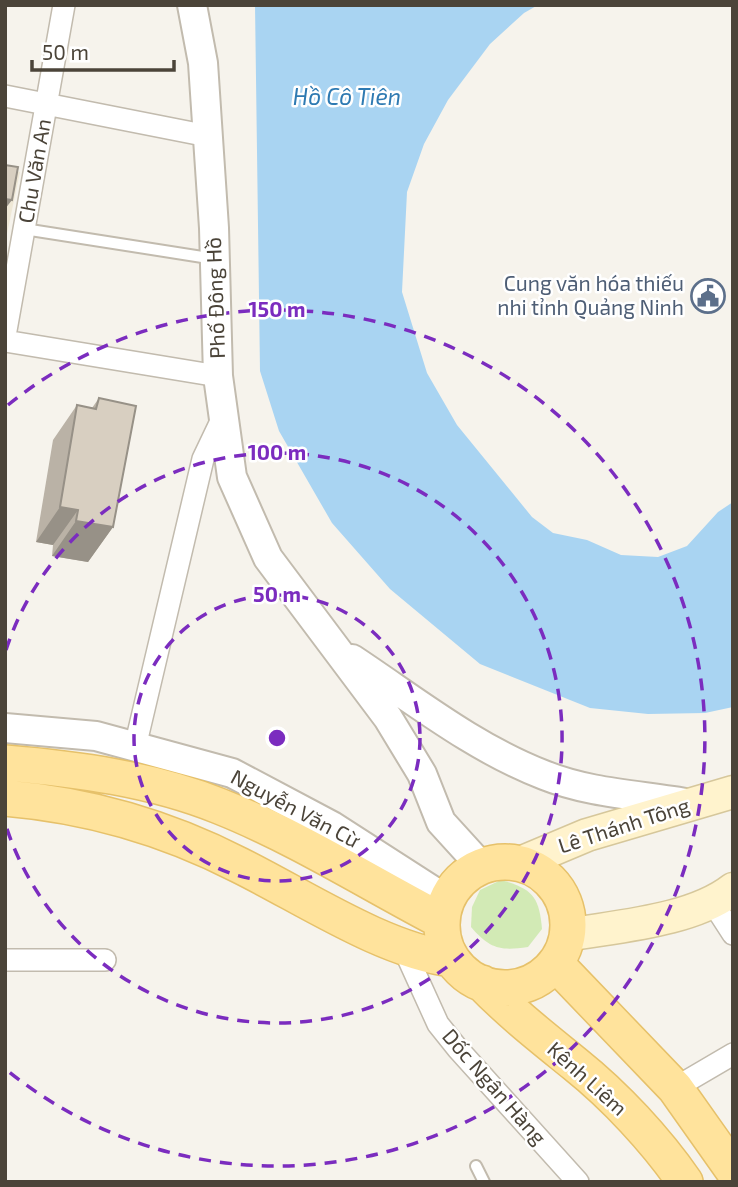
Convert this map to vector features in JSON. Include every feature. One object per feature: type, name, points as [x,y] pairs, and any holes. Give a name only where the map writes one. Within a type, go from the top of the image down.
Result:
[{"type":"main road","name":"Nguyễn Văn Cừ","points":[[5,763],[138,781],[219,806],[338,864],[445,911]]},
{"type":"main road","name":"Lê Thánh Tông","points":[[518,864],[587,835],[733,792]]},
{"type":"main road","points":[[5,798],[116,815],[180,838],[403,947],[424,956],[452,959]]},
{"type":"main road","points":[[518,864],[540,873],[557,890],[568,919],[562,949],[544,975],[514,988],[481,984],[465,974],[452,959],[444,941],[445,911],[456,886],[482,867],[518,864]]},
{"type":"main road","points":[[562,949],[676,915],[722,895]]},
{"type":"main road","points":[[562,949],[675,1088],[733,1170]]},
{"type":"main road","name":"Kênh Liêm","points":[[481,984],[531,1031],[577,1065],[632,1120],[685,1182]]},
{"type":"street","name":"Chu Văn An","points":[[5,338],[64,5]]},
{"type":"street","name":"Phố Đông Hồ","points":[[192,5],[203,63],[216,259],[218,376],[232,477],[263,546],[395,729],[422,774],[441,822],[482,867]]},
{"type":"street","points":[[5,96],[208,136]]},
{"type":"street","points":[[5,338],[218,376]]},
{"type":"street","points":[[135,747],[203,459],[224,415]]},
{"type":"street","points":[[335,648],[447,725],[545,776],[608,793],[691,804]]},
{"type":"street","name":"Nguyễn Văn Cừ","points":[[5,728],[96,736],[232,773],[332,826],[445,911]]},
{"type":"street","points":[[722,895],[733,934]]},
{"type":"street","name":"Dốc Ngân Hàng","points":[[403,947],[438,1024],[457,1049],[578,1182]]},
{"type":"street","points":[[5,960],[105,960]]},
{"type":"street","points":[[675,1088],[733,1054]]},
{"type":"lane","points":[[24,229],[216,259]]},
{"type":"lane","points":[[476,1167],[484,1182]]},
{"type":"shaded area","points":[[5,169],[20,172],[5,243]]},
{"type":"green space","points":[[501,880],[527,891],[539,909],[542,929],[528,947],[496,947],[471,927],[472,907],[480,890]]},
{"type":"water","name":"Hồ Cô Tiên","points":[[255,5],[538,5],[524,13],[490,44],[448,100],[424,144],[407,192],[402,292],[427,373],[457,425],[532,517],[553,533],[587,540],[621,555],[658,557],[687,546],[718,512],[733,502],[733,707],[705,713],[648,714],[590,708],[480,664],[390,589],[332,523],[279,431],[260,371]]},
{"type":"building","points":[[5,165],[18,167],[12,200],[5,199]]},
{"type":"building","points":[[99,398],[136,406],[113,527],[76,521],[78,510],[60,507],[77,405],[96,409]]},
{"type":"place","name":"Cung văn hóa thiếu nhi tỉnh Quảng Ninh","points":[[708,296]]}]
